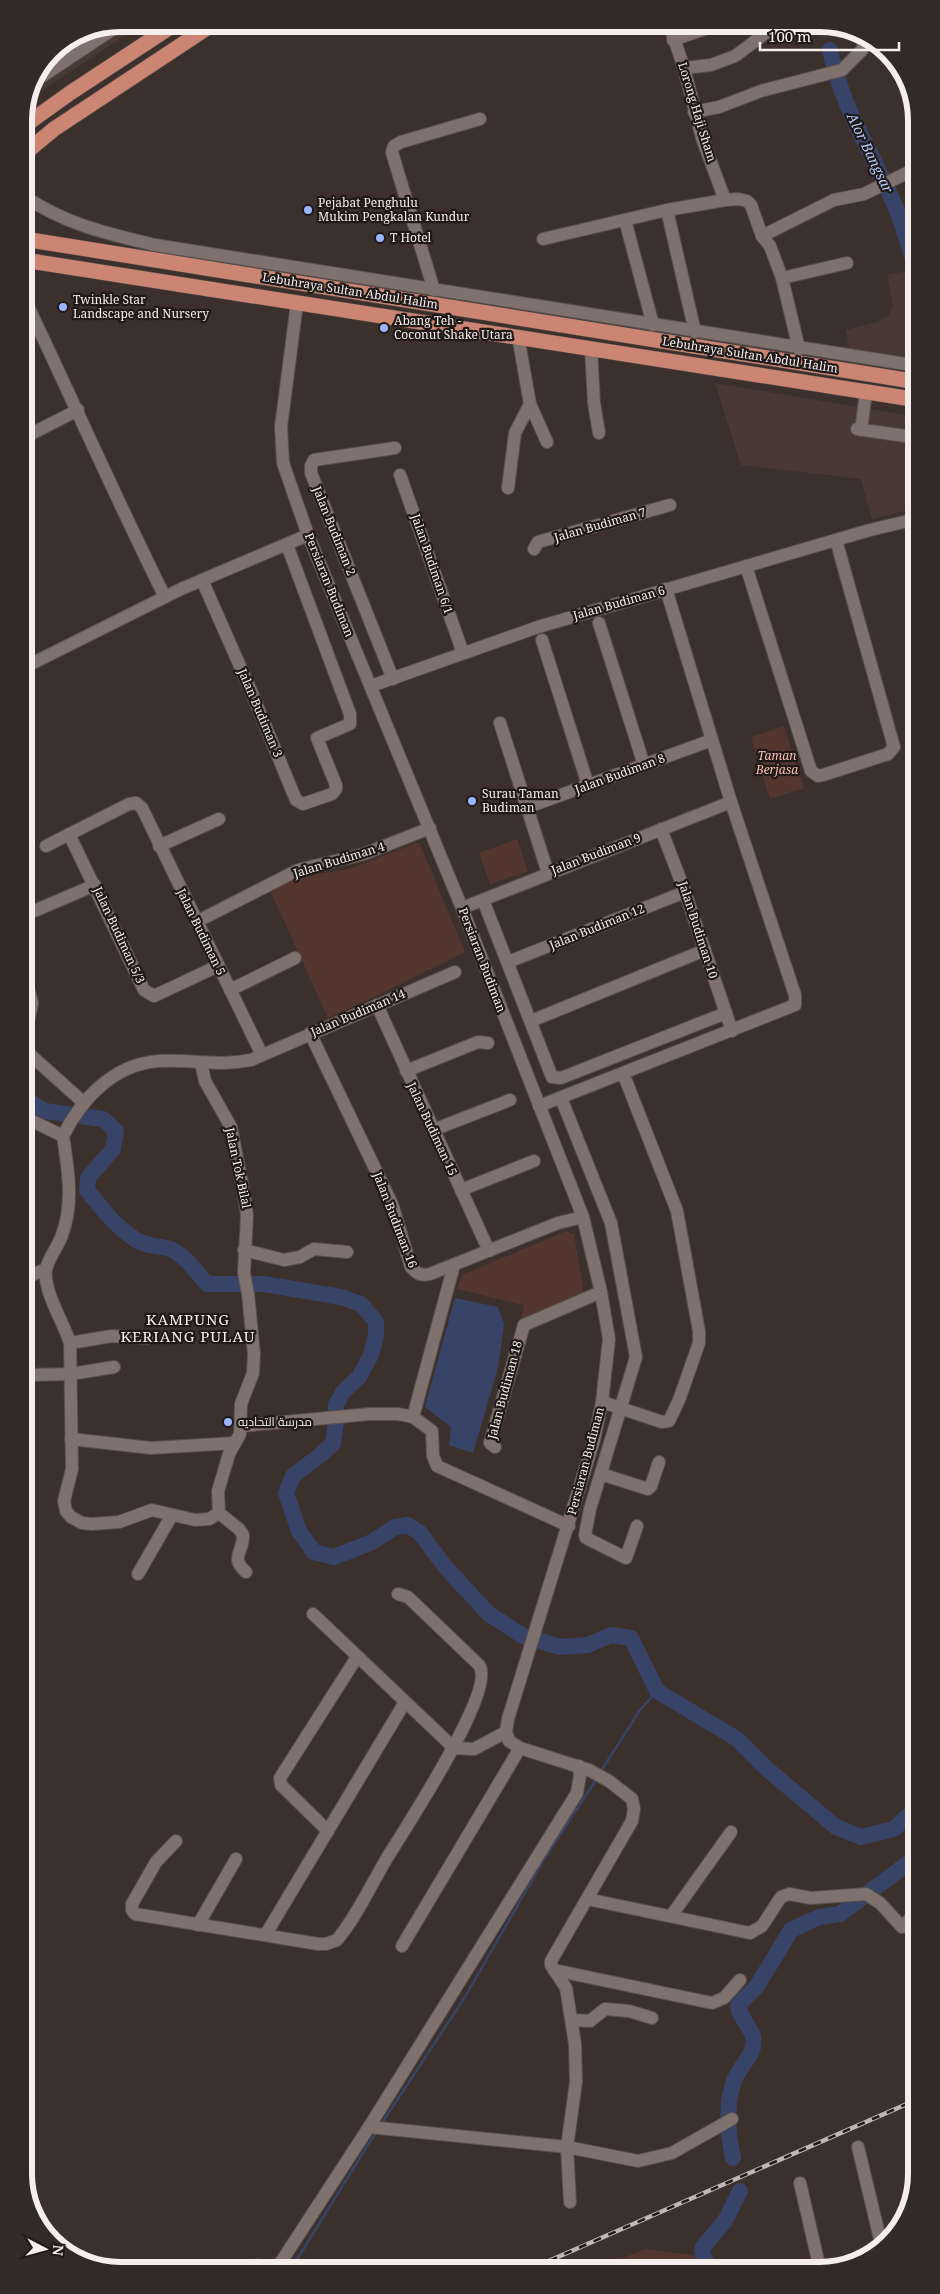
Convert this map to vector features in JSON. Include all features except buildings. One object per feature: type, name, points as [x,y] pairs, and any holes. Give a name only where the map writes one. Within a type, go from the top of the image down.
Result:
[{"type":"main road","points":[[33,120],[163,32]]},
{"type":"main road","points":[[33,147],[54,129],[202,32]]},
{"type":"main road","name":"Lebuhraya Sultan Abdul Halim","points":[[33,240],[908,380]]},
{"type":"main road","name":"Lebuhraya Sultan Abdul Halim","points":[[33,261],[908,398]]},
{"type":"street","name":"Lorong Haji Sham","points":[[671,33],[684,68],[694,112],[725,200]]},
{"type":"street","points":[[673,40],[694,33]]},
{"type":"street","points":[[684,68],[711,65],[735,56],[766,33]]},
{"type":"street","points":[[47,73],[107,34]]},
{"type":"street","points":[[694,112],[719,107],[761,91],[842,70],[862,50],[864,44]]},
{"type":"street","points":[[434,290],[392,152],[394,146],[401,142],[480,119]]},
{"type":"street","points":[[762,236],[834,200],[864,194],[908,172]]},
{"type":"street","points":[[543,239],[667,210],[725,200],[738,199],[746,201],[751,205],[762,236],[770,246],[782,278],[799,349]]},
{"type":"street","points":[[33,201],[64,220],[111,234],[240,259],[322,270],[434,290],[908,365]]},
{"type":"street","points":[[667,210],[695,332]]},
{"type":"street","points":[[625,220],[653,325]]},
{"type":"street","points":[[782,278],[847,263]]},
{"type":"street","name":"Persiaran Budiman","points":[[298,303],[281,427],[283,463],[308,535],[430,828],[583,1217],[601,1292],[609,1339],[602,1402],[594,1440],[508,1719],[506,1732]]},
{"type":"street","points":[[33,316],[78,410],[136,540],[165,597]]},
{"type":"street","points":[[518,336],[530,404],[546,442]]},
{"type":"street","points":[[591,348],[594,403],[599,433]]},
{"type":"street","points":[[866,392],[859,430],[908,436]]},
{"type":"street","points":[[508,488],[515,433],[530,404]]},
{"type":"street","points":[[33,433],[78,410]]},
{"type":"street","name":"Jalan Budiman 2","points":[[393,678],[311,473],[311,466],[314,460],[395,448]]},
{"type":"street","name":"Jalan Budiman 6/1","points":[[400,475],[463,653]]},
{"type":"street","name":"Jalan Budiman 7","points":[[534,549],[535,544],[538,542],[670,505]]},
{"type":"street","name":"Jalan Budiman 6","points":[[371,686],[538,626],[870,530],[908,521]]},
{"type":"street","points":[[33,663],[165,597],[308,535]]},
{"type":"street","points":[[746,566],[811,771],[818,776],[823,775],[888,754],[894,747],[836,540]]},
{"type":"street","name":"Jalan Budiman 3","points":[[202,580],[251,690],[296,800],[303,804],[332,794],[336,789],[336,785],[317,738],[350,724],[350,714],[287,545]]},
{"type":"street","points":[[539,1106],[795,1005],[796,1000],[731,802],[666,589]]},
{"type":"street","points":[[600,623],[644,765]]},
{"type":"street","points":[[542,640],[588,785]]},
{"type":"street","points":[[500,722],[548,873]]},
{"type":"street","name":"Jalan Budiman 8","points":[[528,807],[712,740]]},
{"type":"street","name":"Jalan Budiman 9","points":[[462,908],[731,802]]},
{"type":"street","name":"Jalan Budiman 5","points":[[70,834],[129,804],[136,803],[142,808],[262,1055]]},
{"type":"street","points":[[159,846],[219,819]]},
{"type":"street","name":"Jalan Budiman 4","points":[[196,922],[298,870],[364,854],[430,828]]},
{"type":"street","name":"Jalan Budiman 10","points":[[661,829],[686,892],[732,1031]]},
{"type":"street","points":[[46,846],[70,834]]},
{"type":"street","name":"Jalan Budiman 5/3","points":[[70,834],[96,885],[144,990],[148,994],[154,996],[218,966]]},
{"type":"street","points":[[34,911],[96,885]]},
{"type":"street","name":"Jalan Budiman 12","points":[[508,962],[686,892]]},
{"type":"street","points":[[483,900],[552,1077],[557,1078],[726,1013]]},
{"type":"street","points":[[531,1022],[704,950]]},
{"type":"street","points":[[230,990],[295,958]]},
{"type":"street","name":"Jalan Budiman 14","points":[[64,1133],[81,1106],[120,1071],[138,1064],[158,1061],[232,1064],[251,1060],[455,972]]},
{"type":"street","name":"Jalan Budiman 15","points":[[377,1005],[489,1251]]},
{"type":"street","name":"Jalan Budiman 16","points":[[310,1033],[392,1204],[411,1267],[416,1272],[426,1275],[558,1223],[583,1217]]},
{"type":"street","points":[[406,1071],[478,1042],[488,1043]]},
{"type":"street","points":[[33,1058],[81,1106]]},
{"type":"street","name":"Jalan Tok Bilal","points":[[201,1063],[205,1081],[231,1127],[247,1215],[244,1250],[246,1288],[253,1345],[253,1373],[241,1404],[241,1426],[218,1491],[219,1513]]},
{"type":"street","points":[[602,1402],[621,1410],[662,1422],[669,1421],[679,1400],[700,1338],[677,1211],[623,1073]]},
{"type":"street","points":[[561,1098],[610,1224],[636,1349],[634,1366],[585,1532],[586,1538],[626,1558],[637,1526]]},
{"type":"street","points":[[433,1130],[510,1100]]},
{"type":"street","points":[[33,1121],[64,1133],[69,1195],[67,1216],[62,1235],[46,1269],[51,1297],[65,1325],[70,1343],[72,1469],[64,1501],[66,1511],[71,1517],[82,1523],[92,1524],[119,1522],[152,1510],[195,1520],[209,1519],[219,1513],[239,1529],[243,1535],[237,1559],[238,1565],[246,1572]]},
{"type":"street","points":[[461,1190],[534,1161]]},
{"type":"street","points":[[244,1250],[284,1260],[300,1257],[314,1249],[347,1252]]},
{"type":"street","points":[[413,1417],[454,1265]]},
{"type":"street","points":[[32,1275],[46,1269]]},
{"type":"street","name":"Jalan Budiman 18","points":[[495,1447],[490,1443],[524,1325],[601,1292]]},
{"type":"street","points":[[70,1343],[112,1336],[147,1338]]},
{"type":"street","points":[[32,1375],[71,1374],[114,1367]]},
{"type":"street","points":[[241,1426],[349,1416],[398,1414],[413,1417],[432,1431],[433,1456],[437,1466],[569,1526]]},
{"type":"street","points":[[71,1439],[151,1448],[235,1443]]},
{"type":"street","points":[[601,1474],[648,1488],[651,1486],[659,1462]]},
{"type":"street","points":[[138,1574],[172,1515]]},
{"type":"street","points":[[176,1841],[156,1862],[132,1904],[132,1910],[140,1916],[198,1926],[266,1934],[318,1944],[332,1943],[337,1940],[454,1748],[482,1683],[482,1669],[408,1597],[398,1594]]},
{"type":"street","points":[[314,1614],[454,1748],[474,1749],[506,1732],[509,1741],[520,1748],[584,1768],[609,1781],[632,1799],[633,1816],[552,1957],[550,1965],[566,1988],[572,2020],[576,2061],[576,2082],[567,2147],[570,2202]]},
{"type":"street","points":[[328,1831],[281,1785],[280,1778],[357,1657]]},
{"type":"street","points":[[266,1934],[406,1702]]},
{"type":"street","points":[[402,1946],[520,1748]]},
{"type":"street","points":[[282,2261],[370,2127],[577,1793],[580,1775],[584,1768]]},
{"type":"street","points":[[671,1916],[731,1832]]},
{"type":"street","points":[[198,1926],[236,1859]]},
{"type":"street","points":[[586,1899],[750,1933],[762,1926],[781,1897],[785,1895],[796,1894],[811,1898],[866,1894],[880,1903],[902,1927],[908,1921]]},
{"type":"street","points":[[554,1970],[712,2003],[724,1998],[740,1980]]},
{"type":"street","points":[[572,2020],[590,2020],[605,2009],[629,2011],[652,2018]]},
{"type":"street","points":[[370,2127],[567,2147],[624,2160],[643,2161],[672,2152],[728,2121]]},
{"type":"street","points":[[858,2147],[880,2237]]},
{"type":"street","points":[[800,2183],[818,2262]]},
{"type":"shaded area","points":[[130,32],[36,94],[51,67],[62,54],[76,44],[92,37],[109,33]]},
{"type":"shaded area","points":[[908,271],[908,360],[850,354],[846,330],[877,322],[888,316],[893,306],[887,275]]},
{"type":"shaded area","points":[[715,383],[908,415],[908,510],[872,519],[861,479],[741,465]]},
{"type":"green space","name":"Taman Berjasa","points":[[784,726],[804,788],[770,799],[751,737]]},
{"type":"green space","points":[[517,839],[528,871],[490,884],[479,853]]},
{"type":"green space","points":[[419,842],[465,952],[328,1018],[270,890],[299,877],[349,869]]},
{"type":"green space","points":[[566,1231],[574,1234],[584,1293],[521,1319],[524,1305],[457,1289],[462,1275]]},
{"type":"green space","points":[[645,2249],[699,2256],[694,2262],[614,2262]]},
{"type":"water","points":[[455,1298],[498,1307],[504,1324],[498,1368],[473,1453],[449,1445],[451,1427],[425,1407]]},
{"type":"waterway","name":"Alor Bangsar","points":[[830,50],[841,90],[893,201],[908,244]]},
{"type":"waterway","points":[[33,1103],[45,1111],[103,1119],[116,1131],[113,1149],[88,1178],[87,1190],[115,1223],[128,1235],[145,1244],[170,1249],[181,1255],[207,1284],[264,1284],[341,1297],[361,1304],[376,1322],[376,1335],[371,1355],[359,1377],[343,1392],[336,1405],[333,1443],[293,1476],[286,1493],[299,1531],[314,1552],[334,1557],[372,1542],[395,1527],[408,1525],[420,1533],[447,1569],[489,1614],[523,1636],[560,1647],[588,1645],[611,1635],[631,1638],[657,1691],[737,1739],[767,1769],[836,1827],[861,1837],[894,1829],[908,1816]]},
{"type":"waterway","points":[[601,1771],[640,1710],[657,1691]]},
{"type":"waterway","points":[[382,2123],[465,1997],[545,1858],[597,1778]]},
{"type":"waterway","points":[[733,2158],[729,2129],[729,2100],[734,2081],[747,2060],[754,2041],[750,2030],[741,2016],[738,2005],[757,1986],[791,1930],[819,1917],[840,1914],[908,1863]]},
{"type":"waterway","points":[[296,2261],[376,2132]]},
{"type":"waterway","points":[[706,2262],[702,2252],[703,2247],[725,2221],[740,2191]]},
{"type":"railway","points":[[547,2262],[908,2104]]},
{"type":"place","name":"Pejabat Penghulu Mukim Pengkalan Kundur","points":[[308,210]]},
{"type":"place","name":"T Hotel","points":[[380,238]]},
{"type":"place","name":"Twinkle Star Landscape and Nursery","points":[[63,307]]},
{"type":"place","name":"Abang Teh - Coconut Shake Utara","points":[[384,328]]},
{"type":"place","name":"Surau Taman Budiman","points":[[472,801]]},
{"type":"place","name":"مدرسة التحاديه","points":[[228,1422]]},
{"type":"district","name":"KAMPUNG KERIANG PULAU","points":[[188,1328]]}]
